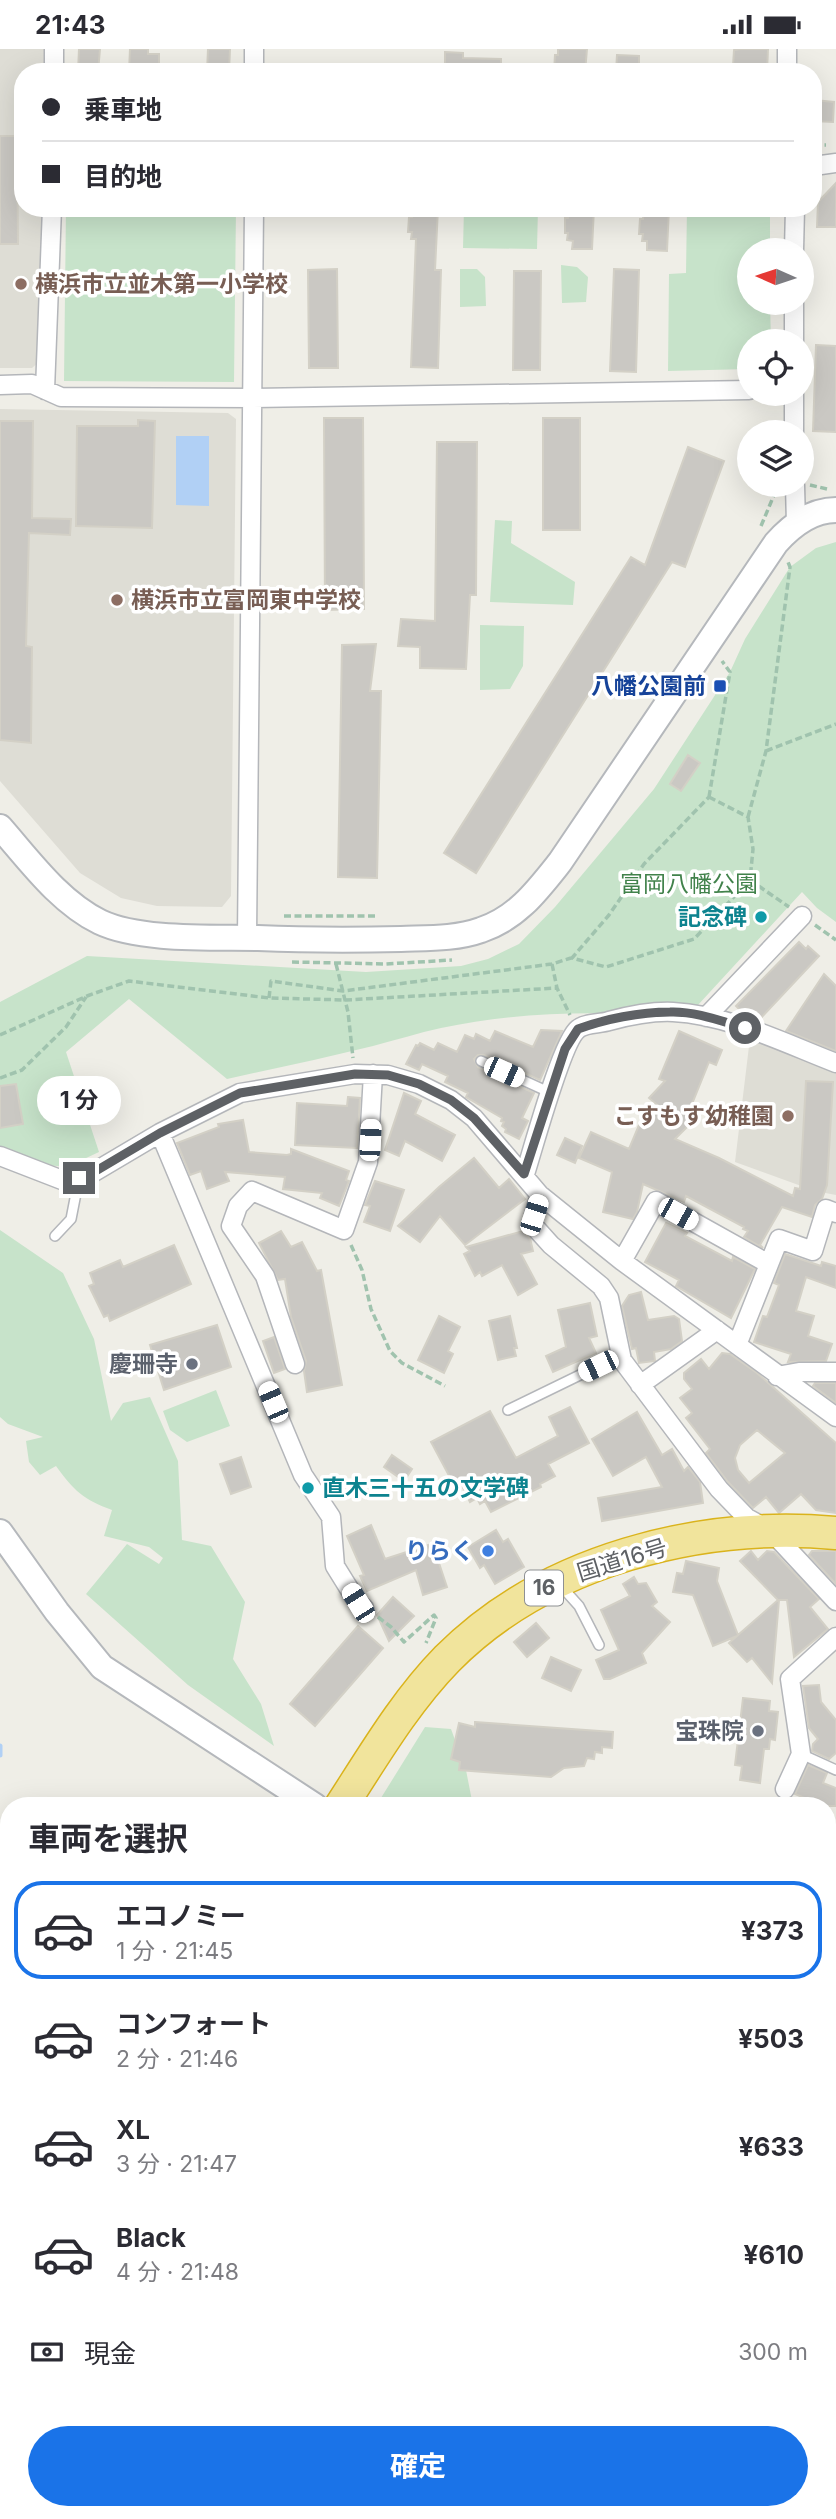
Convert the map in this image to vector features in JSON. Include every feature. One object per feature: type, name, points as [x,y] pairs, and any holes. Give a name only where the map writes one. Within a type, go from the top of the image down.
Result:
[{"type":"highway","name":"国道16号","points":[[347,1797],[394,1724],[446,1661],[474,1633],[508,1608],[557,1581],[625,1555],[684,1542],[771,1531],[836,1533]]},
{"type":"street","points":[[45,390],[52,217]]},
{"type":"street","points":[[247,938],[254,217]]},
{"type":"street","points":[[794,238],[795,217]]},
{"type":"street","points":[[0,385],[32,384],[61,397],[252,398],[737,390]]},
{"type":"street","points":[[795,497],[796,524]]},
{"type":"street","points":[[0,827],[43,877],[80,910],[113,927],[151,933],[339,941],[439,938],[481,930],[518,910],[531,899],[560,862],[759,566],[786,532],[813,514],[836,510]]},
{"type":"street","points":[[706,1017],[802,916]]},
{"type":"street","points":[[524,1174],[565,1049],[578,1029],[623,1017],[671,1012],[706,1017],[745,1028],[836,1063]]},
{"type":"street","points":[[295,1364],[265,1276],[230,1226],[238,1206],[252,1191],[344,1230],[368,1162],[364,1074]]},
{"type":"street","points":[[0,1156],[62,1180],[84,1178],[160,1133],[240,1093],[364,1074],[388,1075],[419,1084],[451,1100],[474,1118],[540,1195],[622,1261],[836,1417]]},
{"type":"street","points":[[160,1133],[303,1475],[331,1517],[335,1566],[364,1608]]},
{"type":"street","points":[[540,1195],[533,1226],[551,1245],[601,1286],[609,1298],[622,1360],[640,1385],[719,1489],[747,1518],[771,1531],[836,1601]]},
{"type":"street","points":[[622,1261],[656,1201],[768,1263]]},
{"type":"street","points":[[737,1345],[779,1239],[813,1251],[826,1209],[836,1213]]},
{"type":"street","points":[[640,1385],[716,1330]]},
{"type":"street","points":[[777,1376],[799,1372],[836,1372]]},
{"type":"street","points":[[0,1532],[57,1612],[102,1667],[301,1797]]},
{"type":"street","points":[[785,1789],[801,1754],[790,1679],[836,1637]]},
{"type":"lane","points":[[481,1061],[551,1093]]},
{"type":"lane","points":[[55,1236],[71,1219],[79,1178]]},
{"type":"lane","points":[[508,1410],[621,1355]]},
{"type":"lane","points":[[557,1581],[579,1606],[600,1645]]},
{"type":"lane","points":[[801,1754],[836,1770]]},
{"type":"path","points":[[814,485],[836,489]]},
{"type":"path","points":[[759,529],[773,497]]},
{"type":"path","points":[[269,998],[271,982],[343,991],[552,964],[572,958],[606,967],[695,939],[750,880],[754,849],[748,817],[766,751],[790,566],[786,558]]},
{"type":"path","points":[[572,958],[609,915],[645,864],[709,797],[730,672],[722,661]]},
{"type":"path","points":[[766,751],[836,724]]},
{"type":"path","points":[[709,797],[748,817]]},
{"type":"path","points":[[247,908],[257,909],[264,915],[391,916]]},
{"type":"path","points":[[830,935],[836,940]]},
{"type":"path","points":[[336,964],[364,1074]]},
{"type":"path","points":[[552,964],[557,988],[578,1029]]},
{"type":"path","points":[[0,1035],[87,996],[130,981],[269,998],[346,1000],[557,988]]},
{"type":"path","points":[[0,1078],[22,1070],[66,1027],[87,996]]},
{"type":"path","points":[[344,1230],[362,1270],[371,1309],[390,1351],[402,1363],[445,1385]]},
{"type":"path","points":[[364,1608],[391,1627],[404,1642],[435,1615],[422,1654]]},
{"type":"shaded area","name":"横浜市立並木第一小学校","points":[[0,49],[44,49],[44,63],[14,63],[14,217],[42,217],[41,360],[32,368],[0,368]]},
{"type":"shaded area","name":"横浜市立富岡東中学校","points":[[0,409],[228,413],[236,419],[231,896],[222,907],[157,906],[121,898],[80,873],[0,781]]},
{"type":"shaded area","name":"こすもす幼稚園","points":[[750,1038],[836,1071],[836,1195],[815,1191],[735,1162]]},
{"type":"green space","points":[[66,217],[236,217],[234,382],[64,381]]},
{"type":"green space","points":[[464,217],[538,217],[537,249],[463,248]]},
{"type":"green space","points":[[687,217],[770,217],[770,238],[737,238],[737,315],[770,315],[771,329],[737,329],[737,369],[668,371],[669,274],[686,273]]},
{"type":"green space","points":[[561,265],[577,267],[588,277],[586,302],[562,303]]},
{"type":"green space","points":[[460,269],[477,269],[485,277],[486,306],[460,307]]},
{"type":"green space","points":[[495,520],[512,521],[511,543],[575,582],[573,605],[490,602]]},
{"type":"green space","name":"富岡八幡公園","points":[[836,542],[836,922],[802,892],[686,1018],[594,1013],[533,1015],[471,1022],[227,1079],[129,999],[66,1052],[99,1152],[67,1167],[36,1164],[0,1151],[0,1002],[87,956],[366,972],[461,966],[488,959],[519,944],[555,907],[654,789],[730,672],[745,639],[790,567],[816,548]]},
{"type":"green space","points":[[480,625],[524,626],[523,666],[510,689],[480,690]]},
{"type":"green space","points":[[0,1230],[63,1273],[94,1339],[111,1421],[123,1403],[150,1397],[178,1461],[182,1540],[211,1546],[245,1602],[233,1659],[261,1704],[274,1746],[188,1685],[86,1594],[127,1544],[159,1564],[163,1558],[149,1547],[104,1536],[112,1510],[80,1493],[56,1466],[40,1475],[29,1462],[26,1441],[43,1437],[8,1424],[0,1417]]},
{"type":"green space","points":[[216,1390],[230,1426],[187,1442],[170,1430],[163,1411]]},
{"type":"green space","points":[[425,1727],[451,1729],[466,1770],[471,1797],[382,1797]]},
{"type":"water","points":[[176,436],[209,436],[209,506],[176,505]]},
{"type":"building","points":[[79,49],[100,49],[99,63],[78,63]]},
{"type":"building","points":[[130,49],[148,49],[148,54],[159,54],[159,63],[129,63]]},
{"type":"building","points":[[208,49],[230,49],[229,63],[207,63]]},
{"type":"building","points":[[558,49],[587,49],[586,63],[555,63],[555,55],[558,55]]},
{"type":"building","points":[[768,49],[767,63],[733,63],[734,50]]},
{"type":"building","points":[[445,52],[463,53],[463,58],[501,59],[501,63],[445,63]]},
{"type":"building","points":[[617,55],[639,56],[639,63],[617,63]]},
{"type":"building","points":[[822,101],[834,102],[833,122],[822,121]]},
{"type":"building","points":[[0,136],[14,136],[14,217],[18,217],[18,244],[0,244]]},
{"type":"building","points":[[836,183],[836,227],[817,227],[817,217],[822,217],[822,198]]},
{"type":"building","points":[[409,217],[438,217],[435,270],[441,270],[438,368],[411,367],[416,239],[411,239],[412,232],[408,232]]},
{"type":"building","points":[[594,217],[592,249],[572,249],[573,241],[567,240],[568,233],[565,233],[565,218]]},
{"type":"building","points":[[669,217],[667,251],[647,250],[647,241],[642,241],[643,234],[639,234],[640,219]]},
{"type":"building","points":[[337,269],[338,368],[309,368],[308,270]]},
{"type":"building","points":[[614,269],[639,270],[636,372],[610,371]]},
{"type":"building","points":[[514,271],[541,271],[540,370],[513,370]]},
{"type":"building","points":[[816,345],[836,346],[836,432],[814,431]]},
{"type":"building","points":[[324,418],[363,418],[364,609],[325,610]]},
{"type":"building","points":[[543,418],[580,418],[580,530],[543,530]]},
{"type":"building","points":[[138,420],[155,421],[152,528],[76,526],[77,426],[138,426]]},
{"type":"building","points":[[0,421],[33,421],[32,518],[71,519],[70,535],[29,533],[26,646],[32,647],[31,743],[0,740]]},
{"type":"building","points":[[437,442],[477,442],[476,595],[470,595],[466,669],[420,668],[420,647],[398,646],[401,619],[435,621]]},
{"type":"building","points":[[688,447],[724,461],[685,567],[672,562],[476,873],[444,853],[631,557],[645,565]]},
{"type":"building","points":[[376,644],[370,691],[381,691],[377,878],[338,877],[342,645]]},
{"type":"building","points":[[688,755],[700,763],[681,791],[670,784]]},
{"type":"building","points":[[799,942],[819,956],[759,1020],[746,1016],[736,1006]]},
{"type":"building","points":[[824,974],[836,986],[836,1051],[786,1031]]},
{"type":"building","points":[[541,1030],[562,1031],[540,1080],[484,1055],[478,1055],[474,1059],[478,1067],[534,1093],[522,1118],[528,1121],[519,1139],[505,1132],[502,1118],[466,1097],[468,1093],[445,1082],[448,1076],[422,1064],[419,1070],[406,1064],[416,1045],[420,1043],[434,1050],[438,1043],[457,1052],[465,1035],[474,1039],[476,1034],[490,1041],[495,1031],[533,1047]]},
{"type":"building","points":[[679,1031],[722,1050],[716,1065],[709,1062],[690,1109],[698,1116],[675,1139],[793,1196],[795,1188],[800,1189],[806,1081],[833,1082],[827,1185],[822,1199],[815,1205],[812,1217],[782,1207],[760,1245],[763,1248],[744,1237],[748,1231],[743,1229],[744,1227],[686,1196],[684,1202],[643,1184],[633,1219],[603,1212],[612,1172],[579,1158],[591,1132],[629,1149],[639,1125],[642,1127],[661,1108],[649,1098],[665,1081],[659,1079]]},
{"type":"building","points":[[16,1084],[23,1124],[0,1128],[0,1086]]},
{"type":"building","points":[[404,1093],[421,1101],[415,1114],[455,1135],[442,1161],[405,1141],[399,1156],[385,1150]]},
{"type":"building","points":[[348,1097],[360,1098],[357,1148],[295,1145],[297,1103],[347,1106]]},
{"type":"building","points":[[243,1120],[249,1152],[287,1155],[291,1154],[291,1149],[349,1171],[346,1180],[349,1181],[339,1206],[320,1198],[322,1193],[283,1189],[285,1177],[225,1172],[229,1181],[207,1189],[201,1171],[190,1175],[177,1143],[219,1127],[218,1124]]},
{"type":"building","points":[[565,1138],[582,1146],[575,1163],[557,1155]]},
{"type":"building","points":[[474,1158],[499,1188],[509,1179],[525,1199],[465,1245],[440,1216],[420,1242],[398,1226],[439,1187]]},
{"type":"building","points":[[375,1181],[404,1190],[390,1231],[364,1222],[370,1206],[365,1205]]},
{"type":"building","points":[[666,1223],[732,1261],[733,1257],[755,1269],[731,1318],[676,1286],[679,1280],[645,1262]]},
{"type":"building","points":[[281,1231],[291,1247],[302,1242],[317,1271],[321,1270],[342,1385],[307,1392],[304,1371],[306,1361],[291,1317],[285,1279],[278,1280],[259,1243]]},
{"type":"building","points":[[523,1231],[530,1238],[533,1251],[521,1254],[537,1284],[518,1295],[502,1265],[482,1276],[480,1272],[475,1276],[464,1254],[470,1251],[466,1247]]},
{"type":"building","points":[[174,1245],[191,1284],[110,1321],[108,1315],[104,1317],[89,1286],[94,1284],[90,1273],[120,1260],[123,1267]]},
{"type":"building","points":[[785,1254],[821,1266],[822,1262],[836,1266],[836,1288],[806,1277],[796,1311],[814,1316],[808,1336],[832,1344],[826,1361],[788,1362],[791,1354],[754,1342],[763,1316],[767,1317],[779,1285],[774,1283]]},
{"type":"building","points":[[641,1292],[648,1320],[674,1316],[679,1319],[682,1341],[671,1349],[654,1352],[655,1361],[639,1363],[636,1348],[632,1349],[622,1306],[629,1295]]},
{"type":"building","points":[[590,1303],[597,1336],[589,1338],[596,1353],[553,1372],[546,1356],[566,1347],[558,1310]]},
{"type":"building","points":[[439,1316],[460,1327],[448,1351],[453,1354],[444,1373],[418,1360]]},
{"type":"building","points":[[510,1316],[517,1348],[514,1348],[516,1356],[498,1360],[489,1321]]},
{"type":"building","points":[[217,1325],[231,1367],[164,1390],[150,1345]]},
{"type":"building","points":[[274,1337],[285,1369],[274,1373],[263,1341]]},
{"type":"building","points":[[722,1353],[730,1354],[757,1373],[836,1443],[836,1513],[816,1510],[801,1494],[779,1513],[766,1497],[753,1508],[728,1482],[706,1453],[710,1449],[686,1418],[692,1413],[680,1398],[692,1389],[684,1379],[684,1373],[701,1359],[709,1369]],"holes":[[[757,1430],[785,1453],[749,1483],[738,1470],[735,1458],[740,1445]]]},
{"type":"building","points":[[815,1383],[836,1383],[836,1403],[813,1386]]},
{"type":"building","points":[[570,1407],[589,1443],[548,1464],[555,1476],[540,1484],[541,1487],[491,1512],[485,1501],[480,1504],[477,1498],[470,1502],[459,1479],[453,1483],[431,1442],[490,1411],[516,1458],[558,1436],[549,1417]]},
{"type":"building","points":[[637,1412],[662,1455],[672,1449],[684,1471],[688,1467],[700,1482],[703,1503],[602,1521],[598,1498],[662,1487],[646,1457],[613,1476],[592,1439]]},
{"type":"building","points":[[392,1455],[412,1469],[404,1481],[384,1467]]},
{"type":"building","points":[[241,1457],[251,1487],[231,1494],[220,1464]]},
{"type":"building","points":[[371,1525],[385,1559],[428,1545],[432,1559],[437,1557],[447,1587],[423,1595],[416,1570],[367,1591],[360,1576],[364,1575],[347,1536]]},
{"type":"building","points":[[496,1530],[503,1542],[508,1539],[524,1567],[495,1584],[484,1565],[480,1568],[468,1547]]},
{"type":"building","points":[[751,1551],[758,1560],[767,1551],[774,1552],[819,1599],[810,1607],[828,1629],[794,1657],[787,1600],[779,1600],[772,1683],[752,1658],[747,1662],[729,1643],[737,1636],[713,1646],[693,1595],[673,1592],[677,1573],[683,1574],[686,1561],[719,1568],[717,1581],[738,1635],[778,1600],[740,1561]]},
{"type":"building","points":[[812,1551],[836,1551],[836,1584],[809,1555]]},
{"type":"building","points":[[634,1577],[638,1584],[646,1583],[657,1602],[652,1606],[670,1622],[642,1653],[646,1663],[610,1679],[604,1679],[596,1660],[619,1650],[601,1610],[630,1596],[623,1584]]},
{"type":"building","points":[[393,1597],[414,1616],[389,1641],[377,1615]]},
{"type":"building","points":[[536,1623],[549,1638],[527,1657],[514,1642]]},
{"type":"building","points":[[358,1626],[383,1648],[315,1726],[290,1704]]},
{"type":"building","points":[[551,1657],[581,1670],[571,1691],[542,1678]]},
{"type":"building","points":[[819,1685],[821,1702],[836,1720],[836,1753],[829,1759],[812,1751],[813,1744],[818,1739],[809,1728],[803,1686]]},
{"type":"building","name":"宝珠院","points":[[743,1698],[770,1701],[769,1711],[778,1712],[775,1740],[770,1739],[769,1749],[764,1749],[760,1783],[740,1780],[742,1766],[735,1765]]},
{"type":"building","points":[[475,1722],[613,1732],[612,1748],[602,1747],[602,1753],[595,1752],[594,1759],[587,1758],[584,1766],[564,1768],[551,1777],[459,1770],[460,1762],[451,1759],[459,1723],[475,1727]]},
{"type":"building","points":[[808,1765],[827,1773],[823,1783],[836,1788],[836,1797],[802,1797],[795,1794]]},
{"type":"waterway","points":[[0,1746],[0,1755]]},
{"type":"place","name":"横浜市立並木第一小学校","points":[[21,284]]},
{"type":"place","name":"横浜市立富岡東中学校","points":[[117,600]]},
{"type":"place","name":"八幡公園前","points":[[720,686]]},
{"type":"place","name":"記念碑","points":[[761,917]]},
{"type":"place","name":"こすもす幼稚園","points":[[788,1116]]},
{"type":"place","name":"慶珊寺","points":[[192,1364]]},
{"type":"place","name":"直木三十五の文学碑","points":[[308,1488]]},
{"type":"place","name":"りらく","points":[[488,1551]]},
{"type":"place","name":"宝珠院","points":[[758,1731]]},
{"type":"route","points":[[79,1178],[84,1178],[160,1133],[240,1093],[355,1074],[388,1075],[419,1084],[451,1100],[474,1118],[524,1174],[565,1049],[578,1029],[623,1017],[671,1012],[706,1017],[745,1028]]}]
